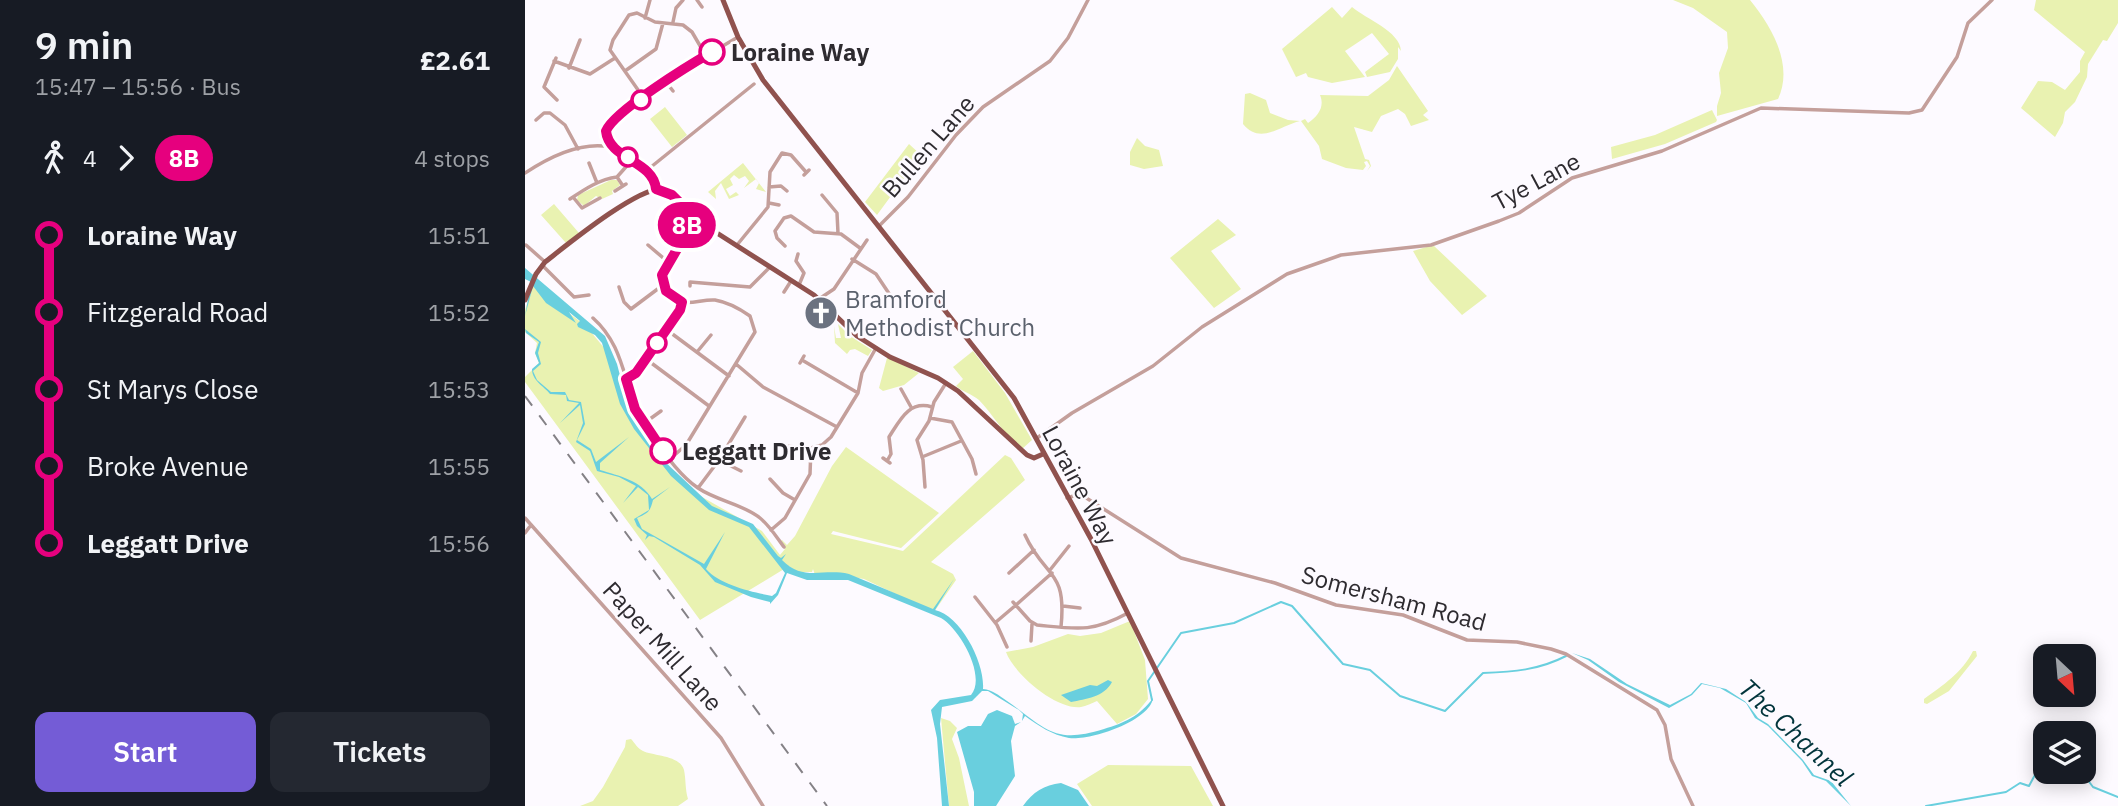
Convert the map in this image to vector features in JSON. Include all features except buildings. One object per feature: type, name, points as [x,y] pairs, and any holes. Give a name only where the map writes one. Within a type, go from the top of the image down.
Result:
[{"type":"main road","name":"Loraine Way","points":[[723,0],[738,37],[773,94],[987,360],[1014,398],[1128,613],[1223,806]]},
{"type":"main road","points":[[525,300],[529,286],[543,264],[598,223],[656,189],[672,195],[694,217],[820,299],[845,326],[876,348],[946,383],[983,412],[1027,455],[1034,458],[1043,454]]},
{"type":"street","points":[[645,18],[650,0]]},
{"type":"street","points":[[673,22],[676,8],[683,0]]},
{"type":"street","points":[[697,0],[702,7]]},
{"type":"street","name":"Bullen Lane","points":[[879,226],[908,197],[952,139],[983,107],[1001,92],[1041,69],[1054,57],[1088,0]]},
{"type":"street","name":"Tye Lane","points":[[1035,439],[1073,413],[1153,366],[1202,327],[1287,274],[1341,255],[1431,245],[1509,218],[1572,178],[1662,151],[1761,108],[1909,113],[1922,110],[1957,57],[1968,23],[1992,0]]},
{"type":"street","points":[[643,98],[615,58],[611,45],[625,18],[633,13],[663,23],[673,22],[690,30],[706,55]]},
{"type":"street","points":[[625,71],[656,49],[663,23]]},
{"type":"street","points":[[600,145],[612,122],[706,55],[738,37]]},
{"type":"street","points":[[569,68],[580,40]]},
{"type":"street","points":[[557,100],[544,87],[555,60],[569,68],[593,73],[615,58]]},
{"type":"street","points":[[666,82],[673,90]]},
{"type":"street","points":[[646,171],[752,87]]},
{"type":"street","points":[[537,120],[544,113],[550,113],[565,125],[578,149]]},
{"type":"street","points":[[606,134],[613,147]]},
{"type":"street","points":[[525,173],[578,149],[600,145],[613,147],[646,171],[654,178],[656,189]]},
{"type":"street","points":[[737,245],[769,203],[771,170],[784,151],[791,155],[806,173]]},
{"type":"street","points":[[600,198],[582,208],[572,198],[597,183],[617,177],[632,160]]},
{"type":"street","points":[[589,163],[597,183]]},
{"type":"street","points":[[615,191],[625,185],[617,177]]},
{"type":"street","points":[[769,187],[781,186],[787,191]]},
{"type":"street","points":[[822,195],[837,213],[838,233]]},
{"type":"street","points":[[769,203],[779,205]]},
{"type":"street","points":[[785,246],[775,232],[787,216],[794,216],[816,232],[838,233],[860,248]]},
{"type":"street","points":[[670,459],[686,445],[755,332],[750,316],[718,301],[682,302],[669,294],[663,285],[663,272],[680,244],[686,226],[694,217]]},
{"type":"street","points":[[820,299],[834,289],[867,240]]},
{"type":"street","points":[[649,244],[668,262]]},
{"type":"street","points":[[526,245],[571,295],[587,297]]},
{"type":"street","points":[[798,254],[796,261],[803,264],[804,273],[799,285]]},
{"type":"street","points":[[852,259],[876,274],[890,295]]},
{"type":"street","points":[[690,286],[690,282],[703,282],[750,287],[770,267]]},
{"type":"street","points":[[784,292],[791,281]]},
{"type":"street","points":[[631,309],[663,285]]},
{"type":"street","points":[[619,287],[624,302],[634,314]]},
{"type":"street","points":[[626,379],[634,376],[680,310],[682,302]]},
{"type":"street","points":[[593,318],[615,344],[631,400],[643,424],[670,459],[698,488],[757,515],[784,547]]},
{"type":"street","points":[[667,330],[729,376]]},
{"type":"street","points":[[697,352],[711,335]]},
{"type":"street","points":[[783,446],[811,448],[827,442],[858,393],[861,375],[876,348]]},
{"type":"street","points":[[646,359],[709,405]]},
{"type":"street","points":[[802,360],[858,393]]},
{"type":"street","points":[[736,364],[763,387],[837,427]]},
{"type":"street","points":[[925,487],[918,440],[946,383]]},
{"type":"street","points":[[901,389],[911,407]]},
{"type":"street","points":[[887,461],[891,455],[889,437],[911,407],[933,407]]},
{"type":"street","points":[[643,424],[661,411]]},
{"type":"street","points":[[698,488],[719,460],[745,416]]},
{"type":"street","points":[[930,418],[951,421],[972,459],[976,474]]},
{"type":"street","points":[[922,457],[961,441]]},
{"type":"street","points":[[771,530],[784,520],[811,471],[811,448]]},
{"type":"street","points":[[719,460],[741,471]]},
{"type":"street","points":[[770,479],[783,493],[795,500]]},
{"type":"street","name":"Somersham Road","points":[[1067,498],[1080,494],[1181,558],[1275,583],[1336,606],[1403,615],[1467,640],[1535,645],[1566,654],[1657,710],[1665,725],[1671,759],[1693,806]]},
{"type":"street","name":"Paper Mill Lane","points":[[525,518],[721,738],[763,806]]},
{"type":"street","points":[[525,533],[531,525]]},
{"type":"street","points":[[1025,535],[1061,587],[1061,627]]},
{"type":"street","points":[[996,623],[1051,572],[1069,546]]},
{"type":"street","points":[[1009,573],[1034,550]]},
{"type":"street","points":[[975,597],[1006,634],[1007,647]]},
{"type":"street","points":[[1015,604],[1033,624],[1061,627],[1094,628],[1128,613]]},
{"type":"street","points":[[1063,606],[1080,608]]},
{"type":"street","points":[[1031,641],[1033,624]]},
{"type":"green space","points":[[1673,0],[1750,0],[1773,34],[1782,60],[1782,86],[1778,99],[1717,116],[1721,93],[1719,73],[1728,48],[1727,32],[1693,8]]},
{"type":"green space","points":[[2036,0],[2118,0],[2118,23],[2088,64],[2087,77],[2075,102],[2065,112],[2063,123],[2055,137],[2021,108],[2038,81],[2052,82],[2065,90],[2080,72],[2080,61],[2085,52],[2034,10]]},
{"type":"green space","points":[[1332,7],[1342,18],[1352,7],[1395,37],[1401,51],[1398,47],[1398,59],[1390,72],[1367,77],[1365,72],[1389,54],[1372,33],[1345,51],[1365,77],[1332,83],[1308,77],[1306,73],[1296,77],[1282,49]]},
{"type":"green space","points":[[1397,66],[1428,111],[1423,115],[1429,120],[1411,126],[1405,114],[1398,109],[1381,116],[1372,132],[1354,127],[1365,159],[1369,160],[1371,166],[1367,171],[1370,166],[1367,161],[1364,162],[1366,166],[1363,170],[1346,168],[1322,159],[1319,146],[1301,121],[1305,119],[1308,123],[1318,114],[1322,103],[1320,95],[1368,96],[1389,80]]},
{"type":"green space","points":[[1250,93],[1266,100],[1270,113],[1288,120],[1300,121],[1263,134],[1250,130],[1243,124],[1245,94]]},
{"type":"green space","points":[[665,107],[687,135],[672,147],[650,119]]},
{"type":"green space","points":[[1712,110],[1716,122],[1665,144],[1612,159],[1611,147],[1655,135]]},
{"type":"green space","points":[[1137,138],[1145,146],[1159,150],[1163,166],[1144,169],[1130,165],[1130,152]]},
{"type":"green space","points":[[909,144],[921,155],[877,215],[865,202]]},
{"type":"green space","points":[[743,163],[756,179],[744,188],[749,181],[745,176],[739,179],[734,175],[730,179],[733,185],[726,189],[730,196],[736,192],[739,195],[729,199],[721,183],[715,191],[716,199],[708,192]]},
{"type":"green space","points":[[611,180],[617,180],[620,185],[612,191],[613,194],[602,199],[596,196],[584,206],[577,200],[578,195]]},
{"type":"green space","points":[[759,183],[766,192],[756,189]]},
{"type":"green space","points":[[554,204],[579,233],[566,243],[541,215]]},
{"type":"green space","points":[[1218,219],[1236,235],[1211,251],[1241,289],[1214,308],[1170,258]]},
{"type":"green space","points":[[1433,245],[1487,296],[1462,315],[1430,281],[1413,251]]},
{"type":"green space","points":[[533,286],[586,326],[610,355],[622,401],[647,443],[688,489],[762,531],[780,555],[785,549],[779,542],[782,540],[787,545],[795,536],[832,466],[846,447],[939,513],[901,548],[833,531],[831,534],[903,551],[1005,455],[1011,458],[1025,480],[931,562],[953,574],[956,580],[934,612],[864,579],[835,574],[815,575],[813,569],[812,572],[797,572],[789,566],[700,620],[525,382],[525,377],[539,363],[535,353],[537,343],[525,332],[525,310]]},
{"type":"green space","points":[[838,324],[850,336],[872,350],[868,356],[855,349],[847,354],[835,343],[834,326],[836,338],[841,338]]},
{"type":"green space","points":[[973,351],[1005,393],[1032,440],[1022,449],[979,400],[956,386],[963,379],[953,367]]},
{"type":"green space","points":[[887,358],[919,373],[904,385],[883,391],[879,388]]},
{"type":"green space","points":[[1130,621],[1145,660],[1148,699],[1136,714],[1117,724],[1097,701],[1081,707],[1060,703],[1048,697],[1027,680],[1010,661],[1006,652],[1033,647],[1068,634],[1080,636],[1101,633]]},
{"type":"green space","points":[[1973,651],[1976,651],[1977,656],[1949,691],[1927,704],[1924,703],[1924,699],[1958,672]]},
{"type":"green space","points":[[941,718],[950,721],[957,728],[952,739],[959,758],[969,806],[949,806]]},
{"type":"green space","points":[[631,739],[643,751],[672,759],[681,765],[688,799],[678,806],[580,806],[593,801],[625,747],[626,740]]},
{"type":"green space","points":[[1108,765],[1191,766],[1213,806],[1092,806],[1077,784]]},
{"type":"water","points":[[525,268],[605,336],[617,364],[628,406],[663,460],[712,506],[753,524],[778,556],[781,558],[786,554],[782,560],[790,567],[806,573],[849,574],[933,609],[954,579],[935,610],[954,621],[969,642],[980,667],[983,689],[990,690],[1017,709],[988,691],[982,691],[972,701],[942,707],[940,724],[949,806],[942,806],[937,738],[931,710],[940,700],[971,695],[975,687],[976,676],[969,653],[956,632],[941,618],[848,580],[807,580],[787,573],[778,595],[770,604],[715,582],[700,565],[654,537],[649,536],[645,540],[647,535],[637,526],[634,519],[649,510],[648,495],[638,487],[623,503],[636,486],[619,477],[597,471],[590,451],[576,442],[583,423],[580,405],[560,423],[579,403],[567,401],[566,395],[550,394],[536,380],[532,369],[539,363],[535,353],[539,342],[526,333],[525,329],[541,342],[538,353],[541,364],[533,371],[537,380],[551,392],[565,392],[569,400],[581,402],[585,424],[577,440],[591,449],[596,462],[629,437],[600,463],[600,470],[636,483],[642,487],[652,499],[670,487],[653,500],[651,507],[648,512],[637,518],[642,529],[704,564],[725,532],[706,569],[728,584],[746,590],[772,596],[785,573],[749,527],[709,510],[671,476],[634,429],[620,404],[602,343],[595,335],[578,327],[580,321],[569,312],[576,323],[546,303],[533,286],[525,316],[531,282],[525,279]]},
{"type":"water","points":[[1572,653],[1590,659],[1627,684],[1670,705],[1691,694],[1701,683],[1726,689],[1746,702],[1758,718],[1768,724],[1803,760],[1814,775],[1831,781],[1851,806],[1826,781],[1812,776],[1802,761],[1768,726],[1755,718],[1746,703],[1720,688],[1702,684],[1692,695],[1669,708]]},
{"type":"water","points":[[1108,680],[1112,682],[1109,687],[1094,697],[1071,702],[1061,695],[1090,685],[1097,686]]},
{"type":"water","points":[[1153,698],[1142,714],[1131,722],[1104,733],[1079,738],[1057,735],[1041,727],[1025,716],[1022,721],[1023,714],[1020,711],[1051,731],[1073,735],[1111,727],[1131,718],[1143,710]]},
{"type":"water","points":[[997,710],[1012,716],[1015,724],[1021,722],[1015,726],[1011,741],[1015,776],[996,806],[974,806],[974,792],[957,732],[968,726],[981,726],[988,714]]},
{"type":"water","points":[[1061,783],[1078,790],[1089,806],[1023,806],[1039,790]]},
{"type":"waterway","name":"The Channel","points":[[1152,700],[1148,681],[1181,633],[1234,623],[1281,602],[1292,606],[1343,664],[1370,670],[1400,696],[1445,711],[1483,673],[1526,669],[1566,656]]},
{"type":"waterway","name":"The Channel","points":[[1926,806],[2006,792],[2020,783],[2029,786],[2033,779]]},
{"type":"waterway","name":"The Channel","points":[[2091,784],[2118,797]]},
{"type":"railway","points":[[525,396],[827,806]]},
{"type":"bus line","name":"8B","points":[[663,451],[635,409],[626,379],[634,376],[682,306],[682,302],[671,297],[664,288],[662,275],[665,265],[680,244],[686,226],[694,217],[672,195],[656,189],[655,180],[639,164],[617,151],[608,140],[606,131],[612,122],[631,107],[712,52]]},
{"type":"place","name":"Loraine Way","points":[[712,52]]},
{"type":"place","name":"Bramford Methodist Church","points":[[821,313]]},
{"type":"place","name":"Leggatt Drive","points":[[663,451]]}]
